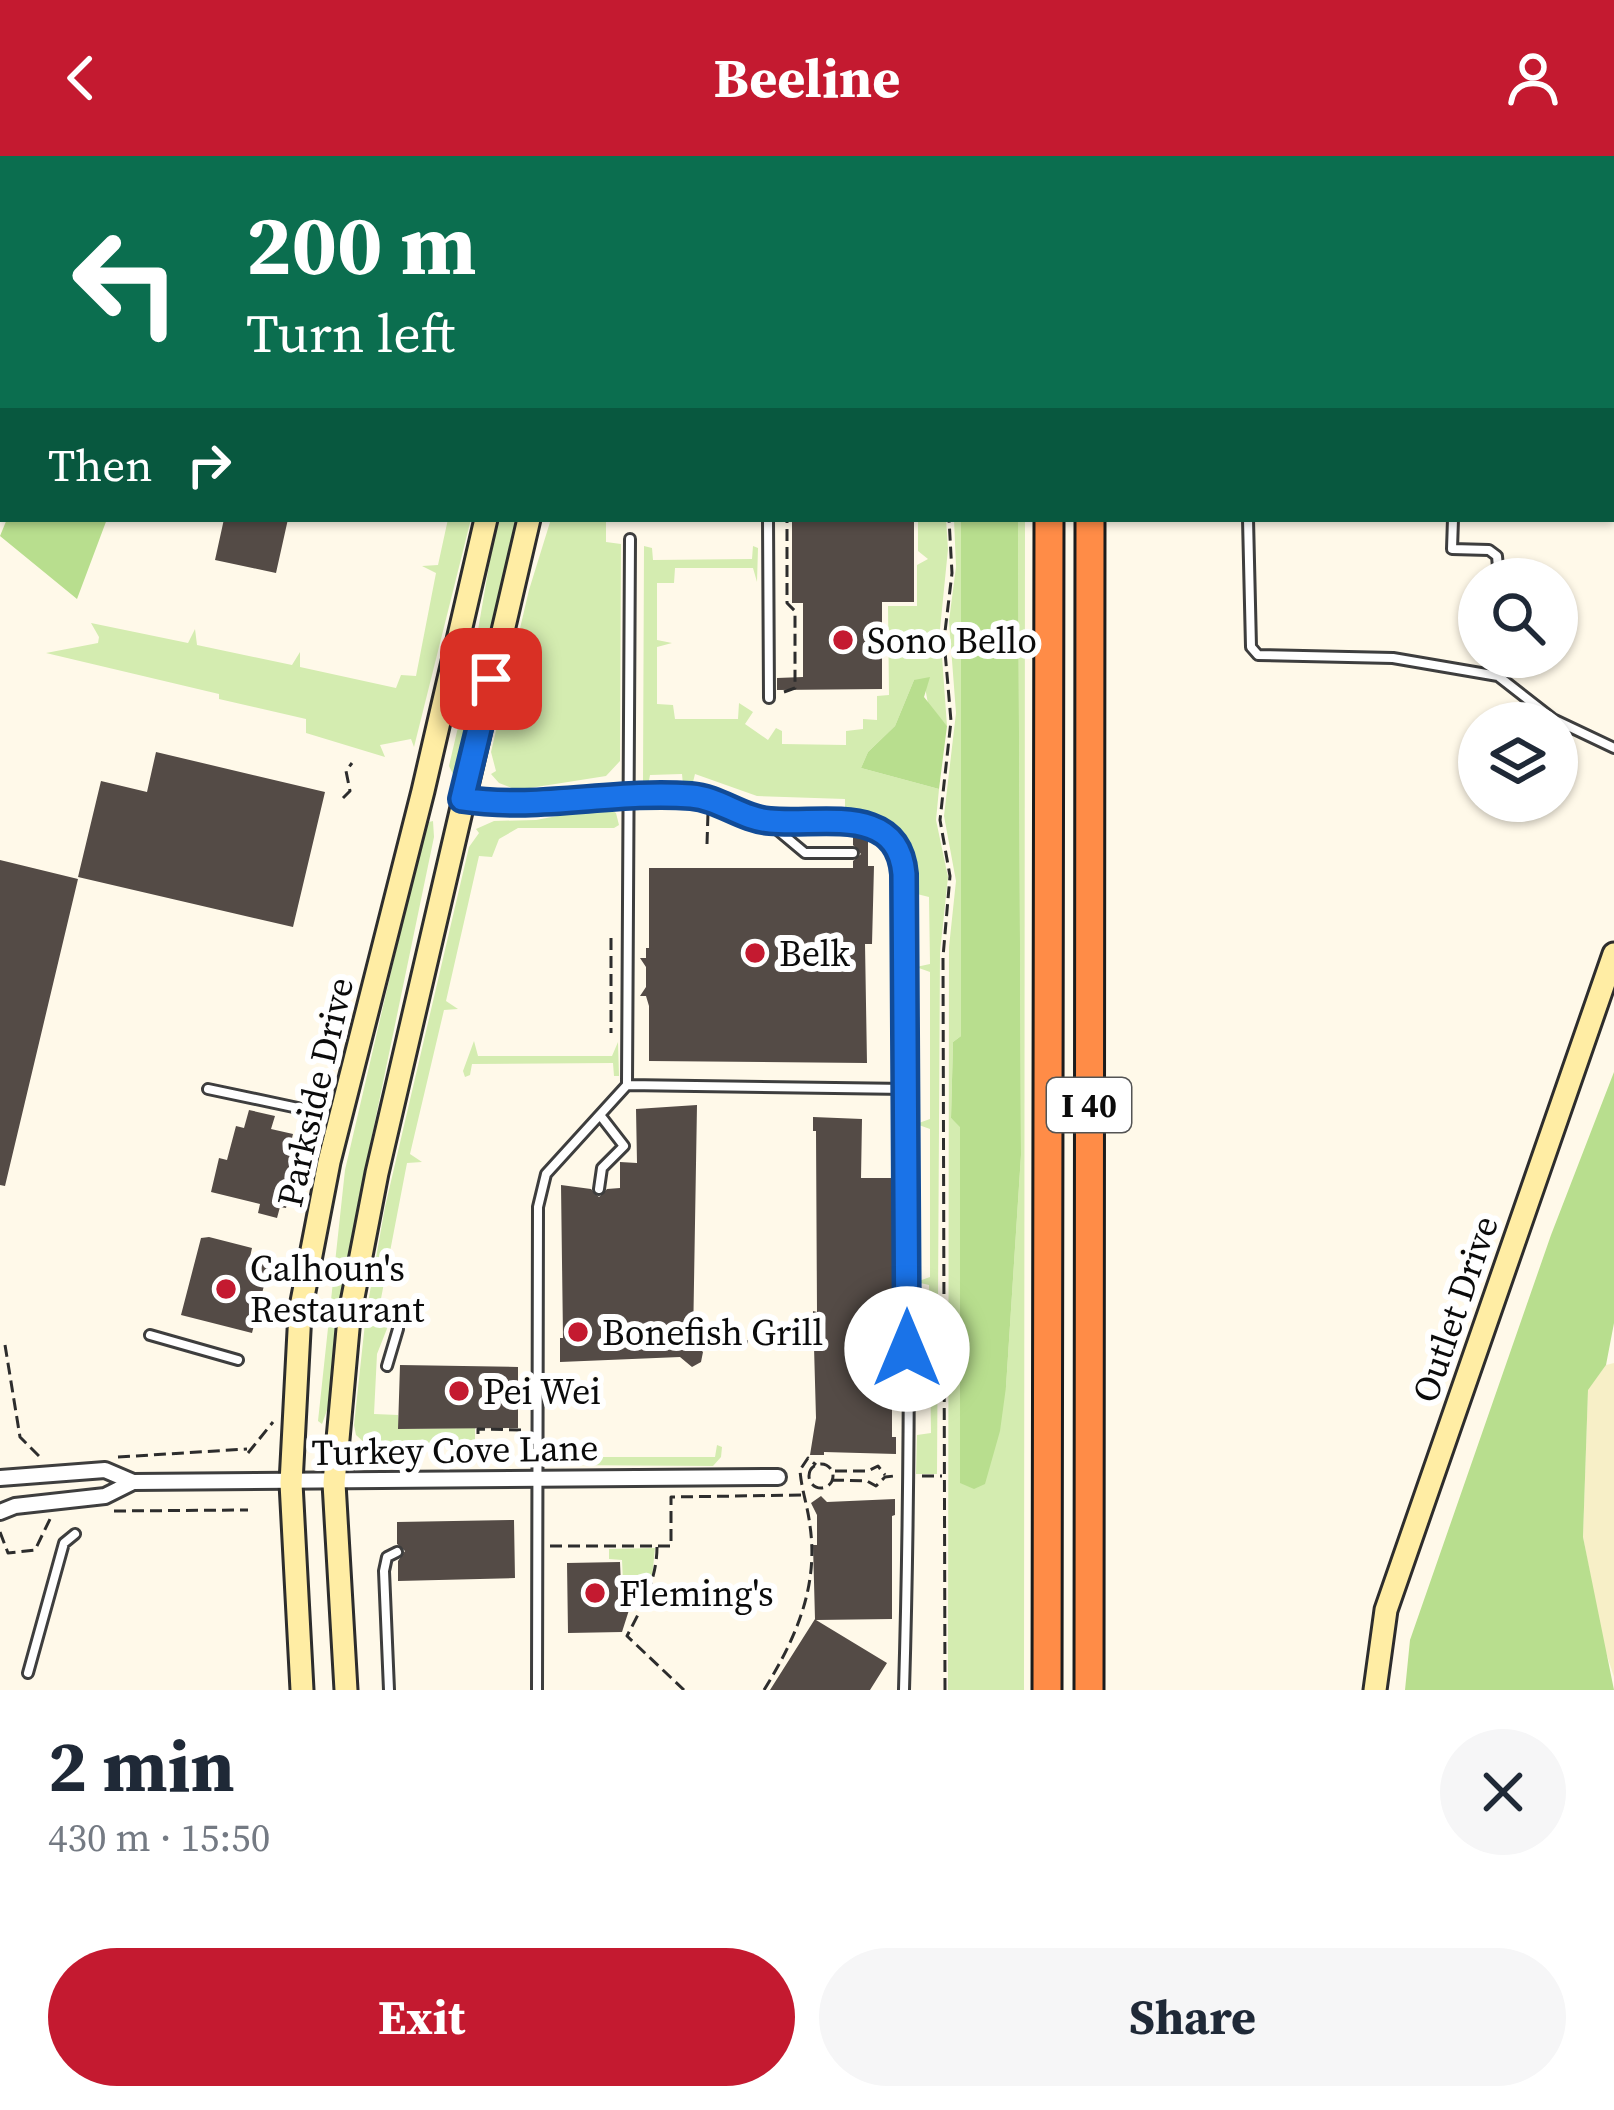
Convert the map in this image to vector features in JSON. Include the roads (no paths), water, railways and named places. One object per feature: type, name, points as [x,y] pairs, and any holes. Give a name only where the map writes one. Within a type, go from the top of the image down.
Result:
[{"type":"highway","name":"I 40","points":[[1047,1690],[1048,522]]},
{"type":"highway","name":"I 40","points":[[1089,1690],[1090,522]]},
{"type":"street","name":"Parkside Drive","points":[[302,1690],[291,1483],[300,1312],[329,1162],[485,522]]},
{"type":"street","points":[[346,1690],[334,1483],[349,1318],[377,1173],[528,522]]},
{"type":"street","points":[[423,791],[462,799]]},
{"type":"street","name":"Outlet Drive","points":[[1375,1690],[1386,1610],[1614,954]]},
{"type":"street","name":"Turkey Cove Lane","points":[[0,1478],[105,1470],[133,1482]]},
{"type":"street","name":"Turkey Cove Lane","points":[[0,1512],[15,1506],[105,1496],[133,1482],[778,1477]]},
{"type":"lane","points":[[768,522],[769,698]]},
{"type":"lane","points":[[1248,522],[1251,647],[1258,655],[1394,658],[1458,669]]},
{"type":"lane","points":[[1453,522],[1453,549],[1489,550],[1497,558]]},
{"type":"lane","points":[[537,1690],[538,1207],[546,1174],[627,1085],[630,539]]},
{"type":"lane","points":[[1501,678],[1553,719],[1614,748]]},
{"type":"lane","points":[[462,799],[542,804],[602,795],[694,796],[767,821],[868,825],[898,844],[904,874],[907,1089],[909,1476],[904,1690]]},
{"type":"lane","points":[[767,821],[805,853],[853,854]]},
{"type":"lane","points":[[627,1085],[907,1089]]},
{"type":"lane","points":[[208,1089],[298,1108]]},
{"type":"lane","points":[[599,1114],[624,1146],[602,1168],[599,1189]]},
{"type":"lane","points":[[387,1366],[398,1329]]},
{"type":"lane","points":[[149,1335],[238,1360]]},
{"type":"lane","points":[[28,1673],[64,1544],[75,1534]]},
{"type":"lane","points":[[389,1690],[384,1571],[387,1557],[398,1552]]},
{"type":"place","name":"Sono Bello","points":[[843,640]]},
{"type":"place","name":"Belk","points":[[755,953]]},
{"type":"place","name":"Calhoun's Restaurant","points":[[226,1289]]},
{"type":"place","name":"Bonefish Grill","points":[[578,1332]]},
{"type":"place","name":"Pei Wei","points":[[459,1391]]},
{"type":"place","name":"Fleming's","points":[[595,1593]]}]
